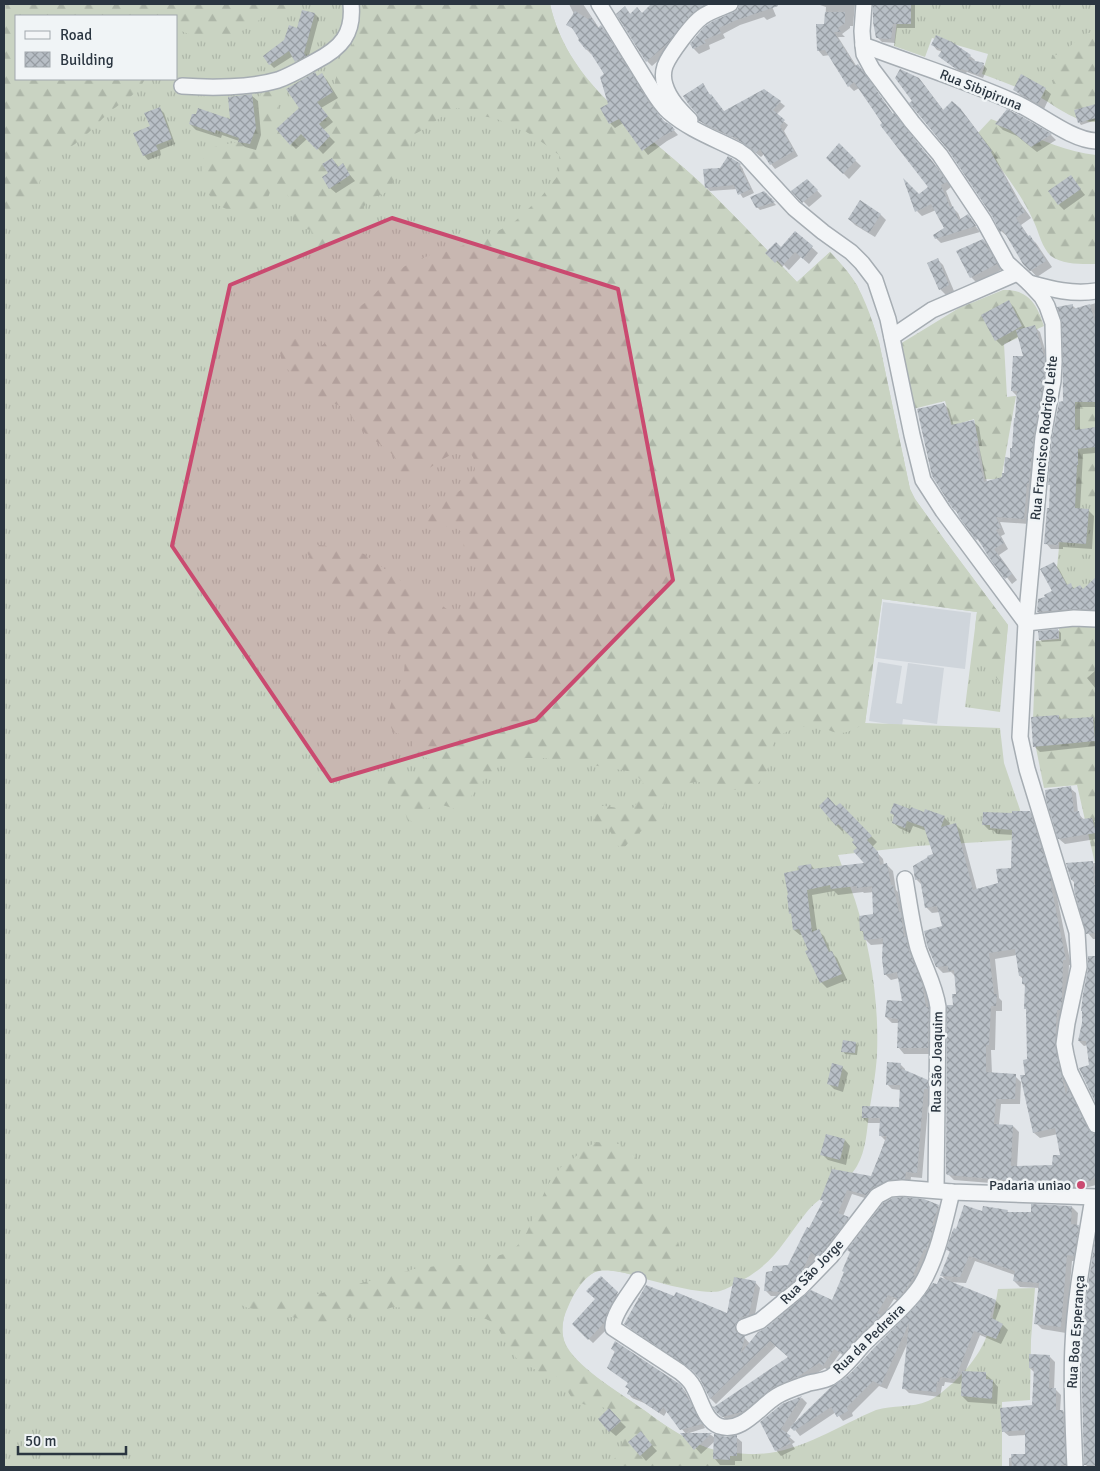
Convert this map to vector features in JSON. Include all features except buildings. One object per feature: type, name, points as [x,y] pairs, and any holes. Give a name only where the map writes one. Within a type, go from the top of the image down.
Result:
[{"type":"street","points":[[182,86],[201,87],[263,83],[298,71],[326,56],[340,45],[351,22],[351,4]]},
{"type":"street","points":[[599,4],[660,103],[668,112],[705,135],[746,156],[794,208],[851,252],[875,280],[888,318],[921,472],[930,492],[1026,623],[1074,618],[1096,619]]},
{"type":"street","points":[[705,135],[672,100],[665,85],[665,68],[670,57],[696,22],[706,14],[730,4]]},
{"type":"street","name":"Rua Francisco Rodrigo Leite","points":[[864,4],[862,31],[864,54],[872,69],[940,155],[984,221],[1007,263],[1029,282],[1042,298],[1051,314],[1054,330],[1052,381],[1043,437],[1026,623],[1020,726],[1022,748],[1077,932],[1078,967],[1066,1023],[1064,1044],[1070,1072],[1096,1125]]},
{"type":"street","name":"Rua Sibipiruna","points":[[863,45],[990,92],[1016,103],[1082,138],[1096,141]]},
{"type":"street","points":[[892,337],[932,310],[1017,273]]},
{"type":"street","points":[[1029,282],[1049,289],[1074,293]]},
{"type":"street","points":[[1051,314],[1052,303],[1057,297],[1063,294],[1096,291]]},
{"type":"street","name":"Rua São Joaquim","points":[[905,879],[917,945],[933,982],[938,1007],[936,1190]]},
{"type":"street","name":"Rua São Jorge","points":[[744,1327],[760,1320],[800,1288],[831,1256],[877,1196],[890,1189],[1095,1197]]},
{"type":"street","name":"Rua da Pedreira","points":[[638,1280],[616,1316],[613,1328],[688,1379],[713,1422],[722,1427],[738,1425],[776,1396],[825,1380],[838,1372],[912,1297],[928,1273],[939,1244],[952,1192]]},
{"type":"street","name":"Rua Boa Esperança","points":[[1075,1467],[1072,1411],[1073,1344],[1080,1271],[1095,1197]]},
{"type":"highlighted area","points":[[392,218],[618,289],[673,580],[536,720],[331,781],[172,546],[230,285]]},
{"type":"shaded area","points":[[883,602],[971,613],[965,669],[876,658]]},
{"type":"shaded area","points":[[878,662],[902,666],[896,703],[902,704],[908,663],[944,668],[937,724],[903,719],[902,726],[869,721]]},
{"type":"green space","points":[[4,4],[550,4],[558,31],[586,77],[622,115],[713,195],[797,282],[830,252],[857,285],[879,342],[910,489],[915,499],[1008,625],[1000,712],[965,707],[977,612],[882,599],[865,723],[1000,728],[1004,763],[1030,839],[917,846],[838,855],[861,919],[870,957],[877,1015],[875,1076],[866,1140],[857,1166],[846,1179],[806,1213],[770,1260],[751,1275],[725,1289],[711,1292],[673,1286],[625,1273],[605,1270],[597,1271],[577,1289],[566,1310],[562,1330],[565,1343],[570,1352],[587,1369],[685,1438],[702,1446],[721,1451],[748,1454],[771,1453],[817,1438],[876,1410],[915,1405],[935,1397],[964,1372],[979,1351],[993,1317],[998,1289],[1035,1288],[1031,1340],[1030,1400],[1002,1402],[1002,1467],[4,1467]]},
{"type":"green space","points":[[7,4],[292,4],[282,11],[269,12],[255,24],[236,34],[223,38],[194,36],[178,30],[178,15],[15,15],[15,80],[144,80],[135,93],[112,110],[80,140],[52,157],[43,171],[37,190],[31,199],[4,224],[4,23]]},
{"type":"green space","points":[[364,4],[550,4],[558,31],[586,77],[622,115],[713,195],[797,282],[830,252],[834,256],[857,286],[866,304],[879,342],[910,489],[915,499],[1008,625],[1002,685],[994,675],[993,664],[980,653],[978,648],[975,636],[977,612],[882,599],[865,724],[843,733],[810,727],[792,729],[786,732],[773,740],[768,768],[762,780],[757,784],[741,790],[733,790],[700,782],[683,786],[674,792],[665,803],[659,819],[638,834],[624,848],[616,845],[607,828],[595,822],[592,812],[594,806],[631,810],[641,794],[643,782],[633,772],[576,761],[526,758],[509,761],[500,765],[480,784],[466,808],[459,811],[435,805],[428,809],[415,823],[407,819],[402,799],[389,788],[387,781],[398,773],[415,773],[430,759],[412,753],[413,738],[393,732],[390,723],[391,705],[403,676],[404,659],[397,643],[389,634],[361,614],[348,599],[330,587],[317,570],[303,545],[345,548],[364,554],[415,591],[433,599],[455,615],[463,614],[481,586],[482,573],[474,562],[464,555],[463,533],[451,527],[429,527],[423,521],[426,511],[431,505],[468,484],[474,473],[475,462],[471,454],[453,455],[408,479],[400,471],[391,453],[365,433],[343,408],[332,403],[310,403],[295,378],[282,363],[280,352],[283,341],[291,336],[303,340],[313,357],[321,346],[335,336],[326,331],[323,325],[325,319],[332,315],[344,315],[362,305],[389,278],[405,266],[430,255],[448,251],[481,239],[512,224],[541,197],[560,173],[559,155],[522,129],[494,118],[457,108],[413,135],[403,164],[391,187],[383,194],[369,198],[336,249],[318,249],[313,241],[311,230],[300,228],[293,222],[291,201],[286,193],[281,190],[275,188],[270,192],[267,201],[260,208],[231,210],[216,203],[210,196],[203,179],[203,161],[206,154],[212,148],[238,142],[255,119],[261,94],[266,90],[273,88],[281,92],[277,117],[283,131],[298,146],[304,146],[309,141],[333,92],[341,60],[352,46],[356,37]]},
{"type":"green space","points":[[899,4],[1096,4],[1096,122],[1081,120],[1036,95],[982,74],[988,54],[932,38],[925,57],[894,46]]},
{"type":"green space","points":[[1096,31],[1096,122],[1075,118],[1045,100],[1053,85],[1052,56],[1063,53],[1082,35]]},
{"type":"green space","points":[[991,119],[1069,150],[1096,155],[1096,264],[1061,261],[1048,253],[1022,199],[976,135]]},
{"type":"green space","points":[[1003,290],[1019,292],[1030,299],[1035,305],[1044,326],[1004,344],[1007,397],[1016,396],[1001,480],[985,479],[974,419],[952,426],[945,401],[913,409],[900,344],[959,308]]},
{"type":"green space","points":[[1076,374],[1096,374],[1096,597],[1054,598]]},
{"type":"green space","points":[[1076,374],[1096,374],[1096,501],[1089,498],[1066,480]]},
{"type":"green space","points":[[1096,625],[1096,868],[1077,785],[1044,788],[1035,743],[1033,719],[1036,641],[1059,639],[1059,627]]},
{"type":"green space","points":[[596,1142],[619,1144],[627,1148],[638,1160],[647,1204],[664,1221],[678,1244],[680,1287],[624,1273],[602,1270],[595,1272],[582,1283],[570,1302],[562,1329],[564,1341],[575,1359],[598,1379],[685,1438],[705,1447],[710,1467],[608,1467],[619,1451],[624,1431],[603,1407],[585,1404],[573,1399],[560,1377],[541,1373],[517,1359],[496,1324],[486,1319],[471,1317],[458,1312],[393,1307],[374,1314],[324,1322],[308,1321],[248,1308],[239,1304],[246,1298],[255,1296],[302,1297],[314,1295],[414,1269],[444,1265],[467,1265],[507,1253],[517,1246],[527,1232],[545,1191],[562,1166]]},
{"type":"place","name":"Padaria uniao","points":[[1081,1185]]}]
